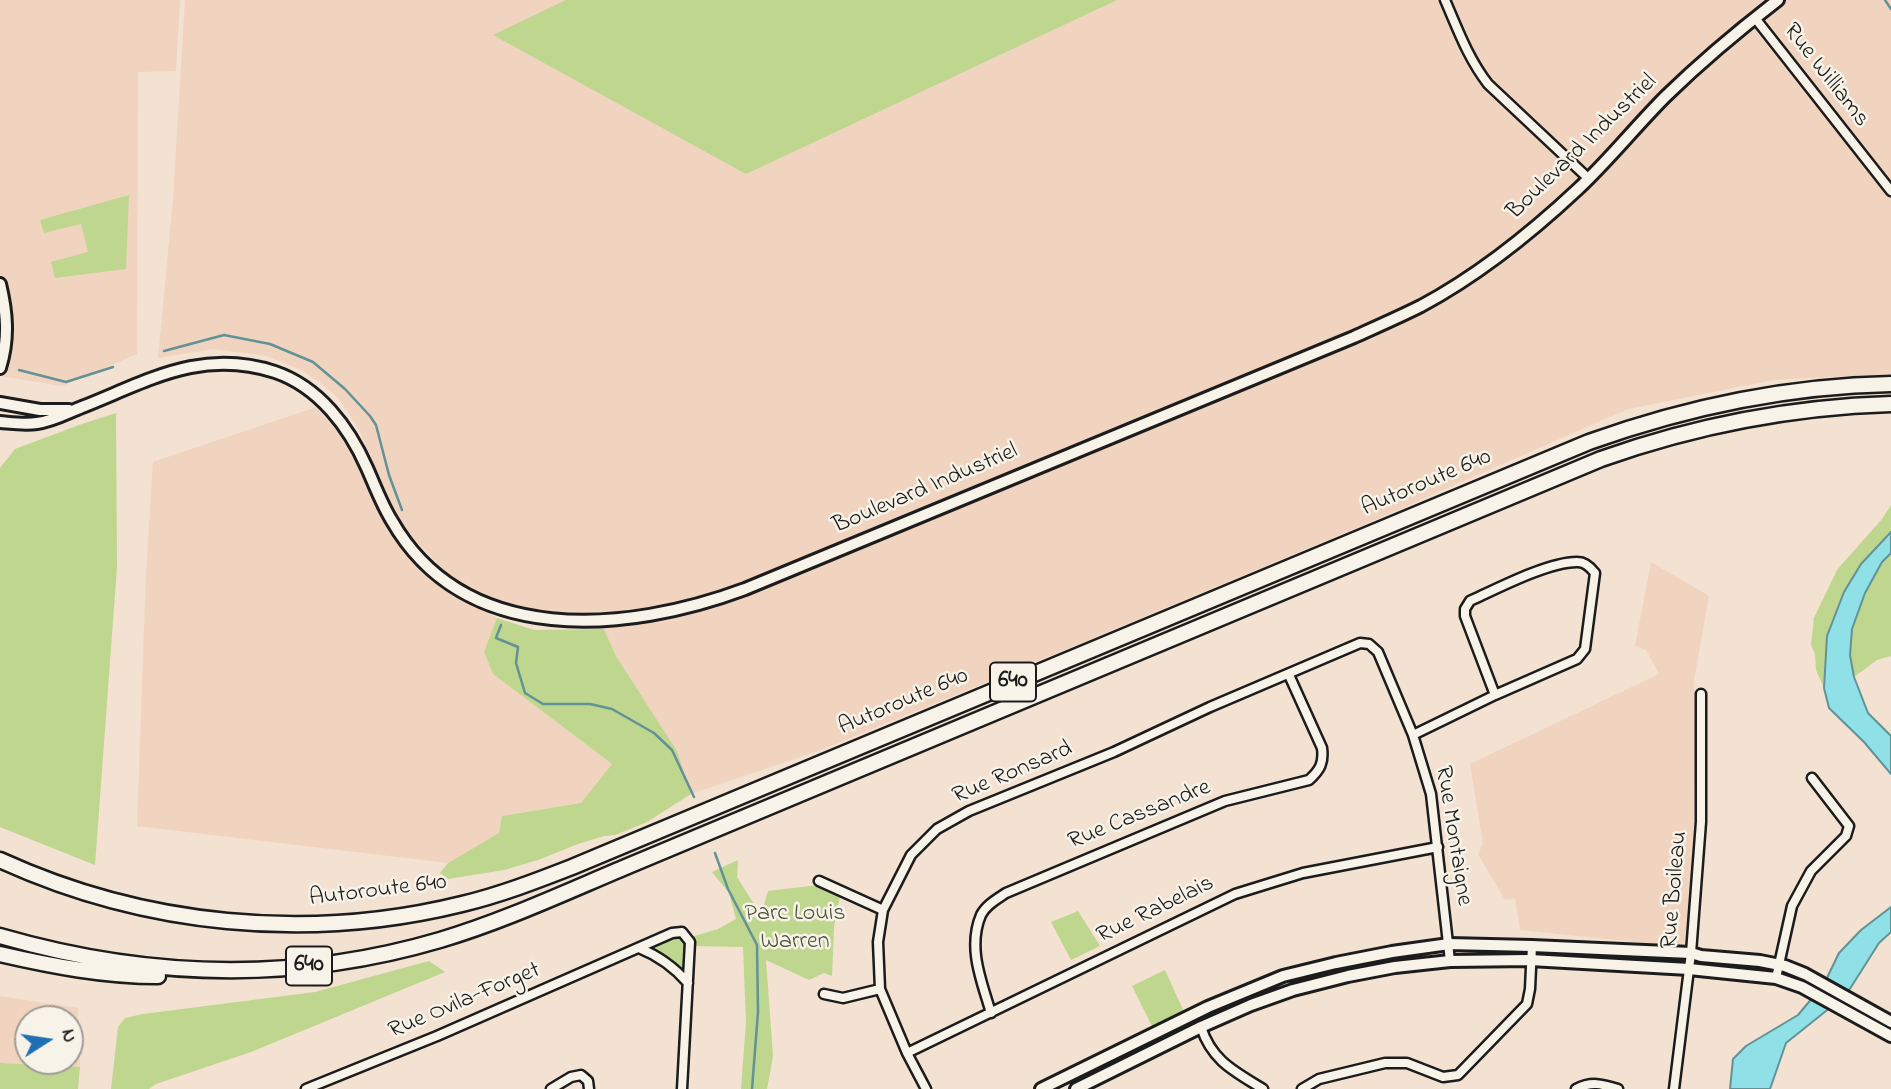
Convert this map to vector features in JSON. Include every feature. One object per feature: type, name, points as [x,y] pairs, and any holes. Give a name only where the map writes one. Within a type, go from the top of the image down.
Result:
[{"type":"highway","name":"Autoroute 640","points":[[0,860],[42,878],[126,904],[212,920],[259,924],[346,923],[390,918],[490,896],[572,867],[1597,439],[1665,417],[1733,400],[1805,389],[1891,384]]},
{"type":"highway","name":"Autoroute 640","points":[[0,936],[84,964],[122,969],[229,971],[303,967],[353,960],[430,943],[481,926],[628,866],[1619,453],[1682,433],[1744,419],[1809,410],[1891,404]]},
{"type":"highway","points":[[0,954],[84,964]]},
{"type":"street","points":[[1445,0],[1464,46],[1488,84],[1589,178]]},
{"type":"street","name":"Boulevard Industriel","points":[[0,422],[38,423],[62,416],[171,371],[195,365],[234,363],[252,366],[295,380],[309,389],[335,415],[358,449],[387,513],[402,538],[430,568],[471,597],[501,609],[541,619],[587,621],[651,615],[711,601],[1407,313],[1456,285],[1529,232],[1589,178],[1672,90],[1778,0]]},
{"type":"street","name":"Rue Williams","points":[[1755,18],[1891,191]]},
{"type":"street","points":[[0,284],[7,325],[0,368]]},
{"type":"street","name":"Boulevard Industriel","points":[[0,403],[40,410],[79,409]]},
{"type":"street","points":[[1413,735],[1494,695],[1577,659],[1585,649],[1595,573],[1590,567],[1580,562],[1551,566],[1470,601],[1465,609],[1465,616],[1494,695]]},
{"type":"street","name":"Rue Ronsard","points":[[926,1089],[907,1053],[880,989],[878,943],[883,910],[911,855],[937,829],[969,811],[1114,752],[1210,707],[1360,643],[1369,644]]},
{"type":"street","name":"Rue Montaigne","points":[[1369,644],[1378,652],[1413,735],[1431,794],[1450,961]]},
{"type":"street","name":"Rue Cassandre","points":[[991,1013],[975,955],[982,914],[992,901],[1225,801],[1309,780],[1318,772],[1324,760],[1322,748],[1289,674]]},
{"type":"street","name":"Rue Boileau","points":[[1674,1089],[1691,953],[1701,822],[1701,694]]},
{"type":"street","points":[[1776,978],[1793,906],[1811,871],[1846,836],[1849,826],[1812,778]]},
{"type":"street","name":"Rue Rabelais","points":[[907,1053],[1235,894],[1303,873],[1438,847]]},
{"type":"street","points":[[819,881],[883,910]]},
{"type":"street","name":"Rue Ovila-Forget","points":[[306,1089],[437,1036],[672,933],[682,932],[690,942],[682,1089]]},
{"type":"street","points":[[1041,1089],[1208,1007],[1283,976],[1392,951],[1449,944],[1691,953],[1780,964],[1891,1022]]},
{"type":"street","points":[[1302,1089],[1320,1079],[1385,1063],[1407,1063],[1443,1077],[1458,1075],[1527,1004],[1532,946]]},
{"type":"street","points":[[639,948],[654,954],[676,969],[688,983]]},
{"type":"street","points":[[1076,1089],[1251,1005],[1321,982],[1395,967],[1450,961],[1530,960],[1689,969],[1776,978],[1812,993],[1891,1036]]},
{"type":"street","points":[[824,994],[843,998],[880,989]]},
{"type":"street","points":[[1201,1027],[1212,1051],[1223,1063],[1263,1089]]},
{"type":"street","points":[[551,1089],[571,1077],[581,1075],[588,1081],[589,1089]]},
{"type":"street","points":[[1576,1089],[1601,1083],[1618,1089]]},
{"type":"shaded area","points":[[0,0],[180,0],[176,71],[138,72],[137,354],[62,386],[0,376]]},
{"type":"shaded area","points":[[185,0],[1891,0],[1891,374],[1773,380],[1628,409],[1361,526],[821,750],[691,794],[677,751],[616,656],[597,613],[556,613],[498,601],[469,588],[445,571],[407,532],[358,428],[339,399],[322,384],[301,370],[267,356],[213,349],[158,358],[173,199]]},
{"type":"shaded area","points":[[316,407],[346,441],[405,552],[458,596],[497,618],[484,652],[493,674],[612,764],[581,803],[502,816],[499,833],[448,863],[137,826],[146,573],[153,462]]},
{"type":"shaded area","points":[[1651,562],[1709,596],[1694,680],[1692,891],[1684,947],[1520,930],[1515,899],[1505,900],[1478,854],[1483,844],[1470,764],[1659,674],[1646,650],[1635,646]]},
{"type":"shaded area","points":[[0,996],[58,1005],[14,1005],[14,1064],[0,1063]]},
{"type":"green space","points":[[566,0],[1117,0],[746,174],[493,35]]},
{"type":"green space","points":[[129,195],[126,269],[55,278],[51,262],[88,252],[81,224],[44,233],[40,220]]},
{"type":"green space","points":[[116,413],[117,567],[95,865],[0,827],[0,468],[15,449]]},
{"type":"green space","points":[[1891,505],[1891,532],[1861,564],[1844,592],[1827,636],[1824,688],[1816,670],[1815,654],[1811,645],[1814,618],[1837,570]]},
{"type":"green space","points":[[1891,553],[1891,656],[1877,660],[1854,677],[1850,643],[1857,615],[1875,574]]},
{"type":"green space","points":[[497,618],[534,630],[604,629],[616,656],[677,751],[691,794],[647,822],[615,835],[578,844],[504,870],[448,879],[440,873],[448,863],[499,833],[502,816],[581,803],[612,764],[493,674],[484,652]]},
{"type":"green space","name":"Parc Louis Warren","points":[[738,860],[737,877],[757,909],[764,905],[768,891],[819,885],[840,896],[834,927],[832,976],[824,973],[809,980],[766,960],[773,1056],[767,1089],[741,1089],[746,1022],[743,947],[695,946],[691,941],[691,937],[718,929],[736,919],[729,893],[712,872]]},
{"type":"green space","points":[[1078,911],[1100,946],[1071,960],[1051,922]]},
{"type":"green space","points":[[682,932],[690,942],[687,967],[676,969],[654,954],[653,944]]},
{"type":"green space","points":[[429,961],[445,972],[251,1052],[156,1084],[149,1089],[111,1089],[118,1027],[125,1018],[315,992]]},
{"type":"green space","points":[[1165,970],[1184,1012],[1152,1026],[1132,986]]},
{"type":"green space","points":[[0,1063],[14,1064],[14,1075],[79,1075],[78,1089],[0,1089]]},
{"type":"water","points":[[1891,532],[1891,553],[1882,562],[1865,593],[1852,629],[1850,655],[1854,677],[1868,713],[1891,736],[1891,774],[1864,742],[1829,708],[1824,688],[1827,636],[1844,592],[1861,564]]},
{"type":"water","points":[[1891,907],[1891,932],[1879,943],[1846,995],[1786,1043],[1770,1089],[1730,1089],[1733,1059],[1746,1046],[1798,1015],[1824,984],[1839,953],[1861,930]]},
{"type":"waterway","points":[[1885,0],[1891,9]]},
{"type":"waterway","points":[[164,351],[224,335],[270,344],[313,362],[345,389],[376,425],[389,475],[402,510]]},
{"type":"waterway","points":[[19,370],[66,382],[113,367]]},
{"type":"waterway","points":[[501,625],[496,638],[518,647],[516,663],[525,693],[543,704],[590,704],[612,709],[654,733],[672,750],[694,797]]},
{"type":"waterway","points":[[715,853],[728,889],[757,945],[758,1012],[752,1089]]}]
